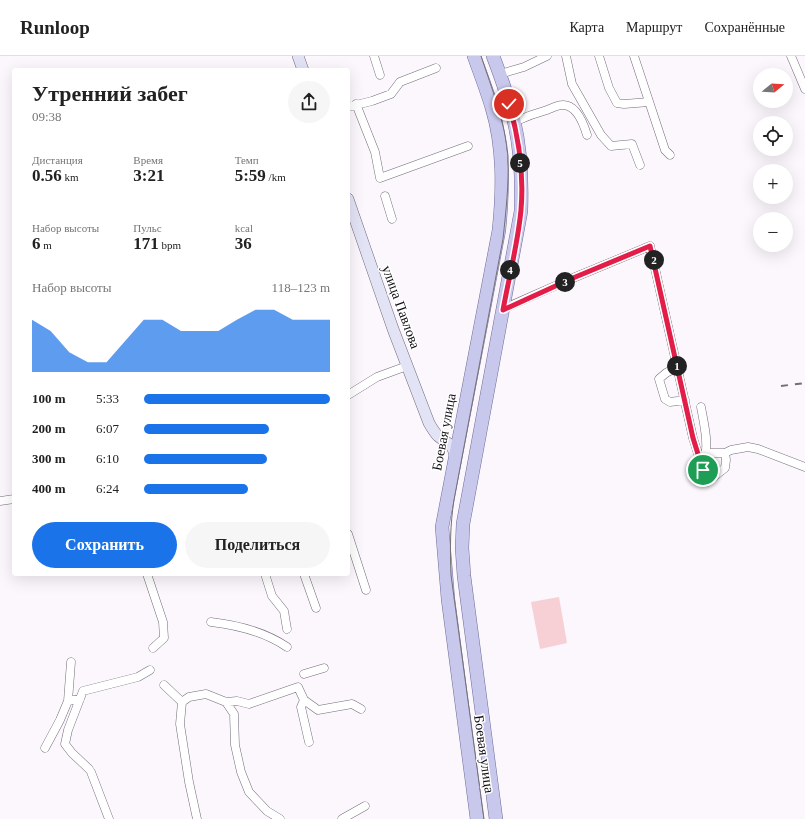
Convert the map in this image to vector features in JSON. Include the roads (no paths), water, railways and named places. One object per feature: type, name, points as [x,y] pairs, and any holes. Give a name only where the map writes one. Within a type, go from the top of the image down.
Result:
[{"type":"main road","name":"Боевая улица","points":[[474,56],[492,110],[499,142],[502,174],[502,203],[499,230],[442,527],[444,563],[458,680],[477,819]]},
{"type":"main road","name":"Боевая улица","points":[[493,56],[500,74],[514,122],[520,155],[522,188],[521,210],[463,524],[462,548],[467,604],[496,819]]},
{"type":"street","points":[[298,56],[302,68]]},
{"type":"street","points":[[374,56],[380,75]]},
{"type":"street","points":[[500,74],[524,67],[547,56]]},
{"type":"street","points":[[566,56],[572,84],[601,135],[611,146],[632,144],[640,165]]},
{"type":"street","points":[[599,56],[609,88],[617,103],[624,104],[649,102]]},
{"type":"street","points":[[634,56],[666,150],[670,155]]},
{"type":"street","points":[[792,56],[805,89]]},
{"type":"street","points":[[350,106],[372,101],[391,94],[400,82],[436,68]]},
{"type":"street","points":[[356,104],[375,152],[380,178],[468,146]]},
{"type":"street","points":[[514,122],[563,105],[578,114],[583,122],[587,135]]},
{"type":"street","points":[[385,196],[392,219]]},
{"type":"street","name":"улица Павлова","points":[[350,206],[393,329],[429,423],[438,436],[451,445],[455,455]]},
{"type":"street","points":[[503,310],[573,278],[650,246],[693,438],[707,482],[724,468],[726,460],[725,454]]},
{"type":"street","points":[[350,394],[376,377],[407,366]]},
{"type":"street","points":[[678,367],[666,373],[659,379],[665,399],[670,402],[685,400]]},
{"type":"street","points":[[700,462],[706,454],[706,434],[701,407]]},
{"type":"street","name":"улица Павлова","points":[[429,423],[437,432],[447,437],[453,436],[460,427]]},
{"type":"street","points":[[706,454],[725,454],[731,450],[753,448],[805,467]]},
{"type":"street","points":[[0,501],[12,499]]},
{"type":"street","points":[[350,540],[366,590]]},
{"type":"street","points":[[148,576],[163,622],[164,638],[153,648]]},
{"type":"street","points":[[266,576],[272,596],[284,610],[287,629]]},
{"type":"street","points":[[305,576],[316,608]]},
{"type":"street","points":[[211,622],[251,630],[278,640],[287,647]]},
{"type":"street","points":[[45,748],[68,701],[71,662]]},
{"type":"street","points":[[304,674],[324,668]]},
{"type":"street","points":[[109,819],[90,771],[65,744],[68,730],[83,691],[138,677],[150,670]]},
{"type":"street","points":[[164,685],[182,702]]},
{"type":"street","points":[[197,819],[189,782],[180,724],[182,702],[189,697],[206,694],[226,702],[237,701],[249,704],[298,687],[304,700],[318,710],[352,704],[361,709]]},
{"type":"street","points":[[68,701],[80,699]]},
{"type":"street","points":[[304,700],[301,707],[309,742]]},
{"type":"street","points":[[226,702],[234,714],[235,746],[241,772],[249,792],[267,811],[280,819]]},
{"type":"street","points":[[342,819],[365,806]]},
{"type":"tram line","points":[[481,56],[498,106],[504,131],[508,156],[508,187],[503,239],[454,500],[450,556],[451,575],[484,819]]},
{"type":"railway","points":[[781,386],[805,383]]}]
